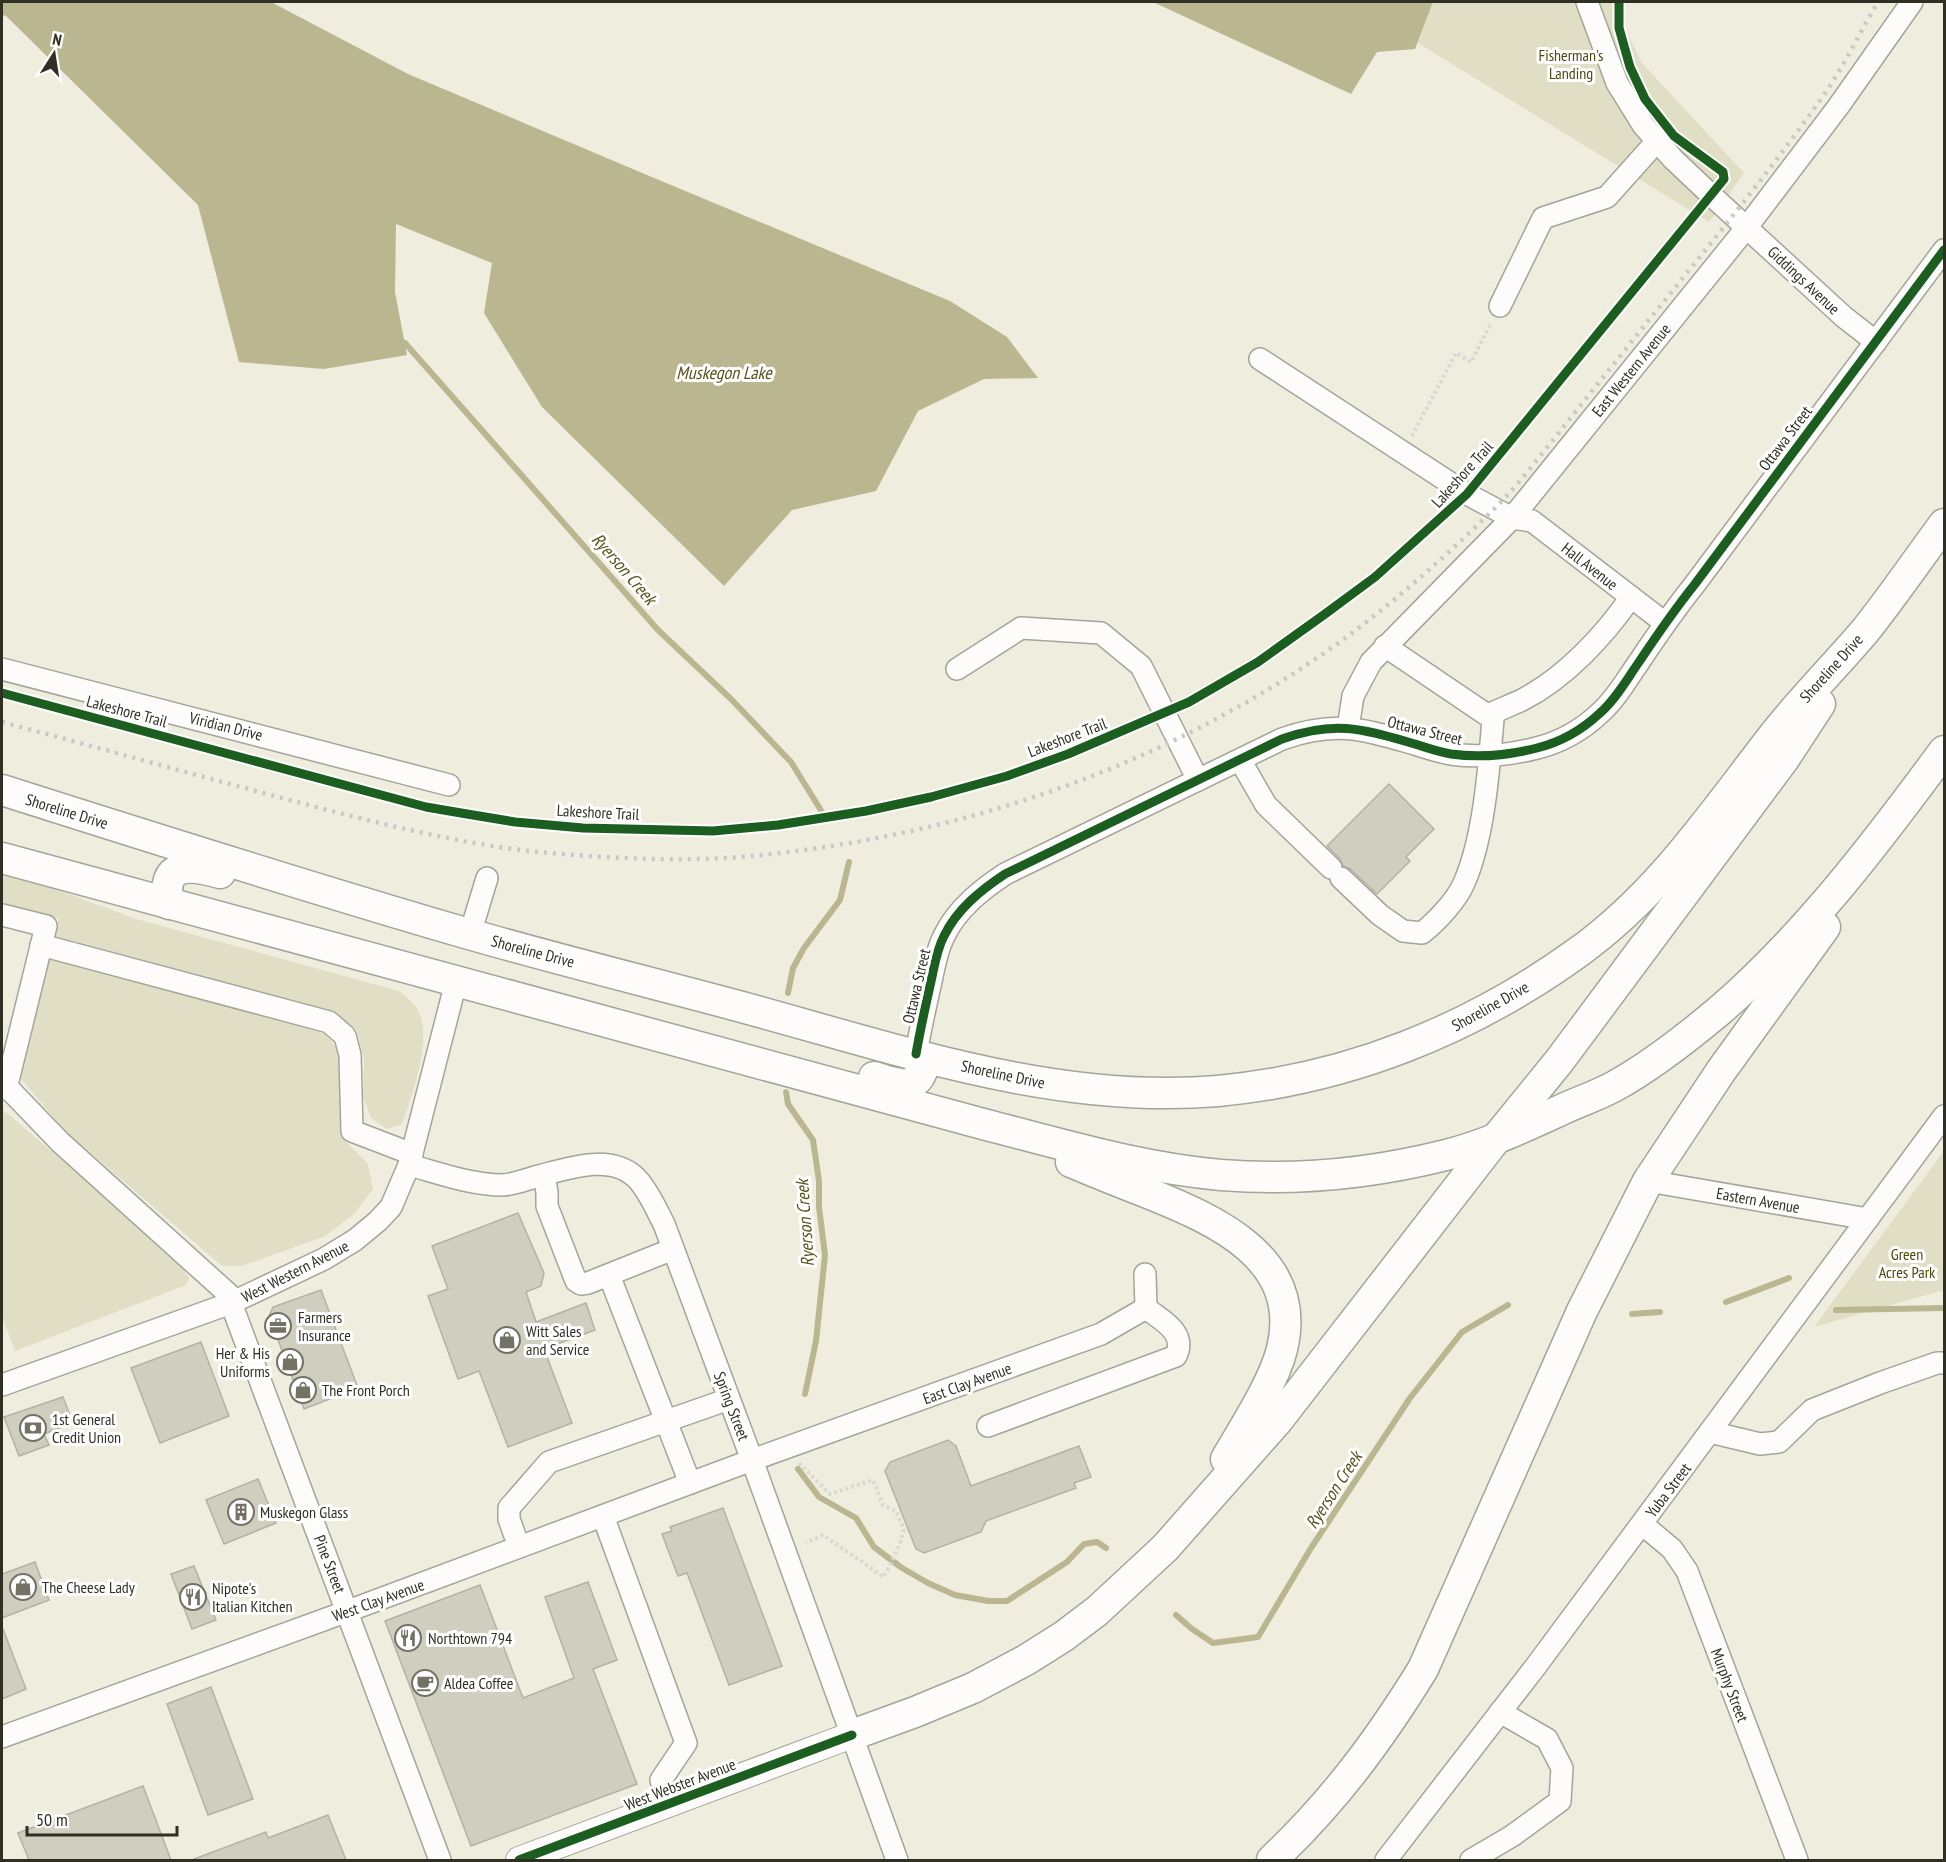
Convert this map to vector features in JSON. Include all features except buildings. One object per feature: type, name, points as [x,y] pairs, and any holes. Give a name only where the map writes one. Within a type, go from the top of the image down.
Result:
[{"type":"highway","points":[[852,1735],[973,1688],[1036,1654],[1097,1611],[1165,1548],[1278,1420],[1495,1140],[1560,1060],[1784,759],[1865,630],[1944,524]]},
{"type":"highway","name":"Shoreline Drive","points":[[2,790],[470,934],[916,1054],[1064,1087],[1114,1092],[1187,1092],[1267,1084],[1326,1074],[1392,1053],[1445,1031],[1492,1007],[1577,953],[1621,920],[1659,881],[1791,714],[1865,630]]},
{"type":"highway","points":[[2,858],[1112,1157],[1221,1175],[1269,1177],[1324,1174],[1390,1166],[1446,1155],[1495,1140],[1614,1087],[1668,1051],[1718,1011],[1797,935],[1898,813],[1944,751]]},
{"type":"highway","points":[[1272,1860],[1339,1790],[1390,1722],[1423,1669],[1582,1311],[1648,1181],[1721,1071],[1827,924],[1898,813]]},
{"type":"highway","points":[[169,904],[167,883],[171,875],[178,869],[188,866],[201,867],[327,906],[470,934]]},
{"type":"highway","points":[[582,1015],[660,1021],[903,1085],[913,1083],[920,1078],[922,1071],[916,1054]]},
{"type":"highway","points":[[983,1124],[1050,1154],[1175,1204],[1217,1224],[1254,1251],[1269,1268],[1281,1289],[1285,1308],[1282,1350],[1261,1397],[1200,1508]]},
{"type":"main road","name":"West Webster Avenue","points":[[519,1860],[852,1735]]},
{"type":"street","name":"Giddings Avenue","points":[[1587,2],[1617,83],[1643,125],[1673,159],[1844,317],[1876,342]]},
{"type":"street","name":"East Western Avenue","points":[[1348,728],[1353,696],[1371,662],[1512,518],[1740,221],[1838,107],[1912,2]]},
{"type":"street","points":[[1500,306],[1543,218],[1607,197],[1657,141]]},
{"type":"street","name":"Ottawa Street","points":[[916,1054],[934,965],[943,938],[970,901],[986,886],[1005,874],[1282,739],[1304,731],[1324,727],[1348,728],[1370,731],[1449,754],[1490,755],[1537,748],[1565,739],[1585,726],[1602,712],[1614,697],[1665,623],[1944,250]]},
{"type":"street","name":"Hall Avenue","points":[[1260,359],[1467,494],[1512,518],[1532,521],[1665,623]]},
{"type":"street","points":[[1488,715],[1524,699],[1575,662],[1614,622],[1631,597]]},
{"type":"street","points":[[957,669],[1021,628],[1101,633],[1141,666],[1198,780]]},
{"type":"street","points":[[1240,760],[1266,805],[1380,915],[1403,931],[1422,933],[1434,924],[1463,885],[1476,849],[1493,719],[1386,646]]},
{"type":"street","name":"Viridian Drive","points":[[2,669],[449,785]]},
{"type":"street","points":[[470,934],[487,878]]},
{"type":"street","points":[[2,915],[46,926],[4,1088],[10,1090],[60,1142],[233,1301]]},
{"type":"street","name":"Spring Street","points":[[42,945],[329,1022],[345,1036],[350,1055],[352,1131],[410,1159],[486,1184],[506,1185],[591,1165],[608,1165],[624,1170],[637,1178],[649,1194],[673,1249],[897,1860]]},
{"type":"street","name":"West Western Avenue","points":[[2,1385],[233,1301],[324,1259],[356,1240],[378,1221],[391,1207],[410,1159],[456,982]]},
{"type":"street","name":"Yuba Street","points":[[1386,1860],[1642,1524],[1944,1116]]},
{"type":"street","points":[[544,1175],[547,1206],[576,1281],[581,1284],[673,1249]]},
{"type":"street","name":"Eastern Avenue","points":[[1648,1181],[1868,1219]]},
{"type":"street","points":[[988,1426],[1176,1356],[1179,1340],[1174,1329],[1146,1308],[1145,1274]]},
{"type":"street","points":[[609,1275],[690,1483]]},
{"type":"street","name":"Pine Street","points":[[233,1301],[440,1860]]},
{"type":"street","name":"East Clay Avenue","points":[[752,1460],[1101,1334],[1146,1308]]},
{"type":"street","points":[[1710,1432],[1760,1444],[1779,1442],[1812,1410],[1880,1383],[1937,1363],[1944,1363]]},
{"type":"street","points":[[519,1547],[509,1520],[509,1508],[549,1462],[729,1399]]},
{"type":"street","name":"West Clay Avenue","points":[[2,1737],[752,1460]]},
{"type":"street","points":[[603,1516],[686,1743],[661,1780],[668,1805]]},
{"type":"street","name":"Murphy Street","points":[[1642,1524],[1672,1549],[1687,1571],[1797,1860]]},
{"type":"street","points":[[1471,1860],[1512,1836],[1560,1801],[1562,1768],[1547,1739],[1500,1713]]},
{"type":"path","points":[[1403,453],[1456,353],[1471,362],[1500,306]]},
{"type":"path","points":[[799,1463],[830,1494],[873,1480],[883,1505],[896,1511],[904,1529],[900,1544],[884,1578],[824,1535],[806,1543]]},
{"type":"green space","name":"Fisherman's Landing","points":[[1433,2],[1612,2],[1642,63],[1744,173],[1709,222],[1418,43]]},
{"type":"green space","points":[[2,870],[136,919],[399,991],[416,1007],[423,1033],[420,1065],[402,1124],[387,1129],[371,1118],[363,1097],[364,1059],[356,1029],[334,1013],[54,940],[59,919],[2,903]]},
{"type":"green space","points":[[49,957],[325,1034],[341,1053],[342,1115],[345,1141],[368,1164],[373,1189],[354,1214],[325,1236],[242,1266],[222,1266],[64,1130],[18,1075]]},
{"type":"green space","points":[[2,1111],[175,1258],[189,1278],[186,1285],[15,1351],[2,1316]]},
{"type":"green space","name":"Green Acres Park","points":[[1944,1151],[1944,1290],[1814,1327]]},
{"type":"water","name":"Muskegon Lake","points":[[2,2],[271,2],[408,74],[950,301],[1007,337],[1038,378],[984,379],[918,411],[876,491],[792,510],[724,586],[542,407],[484,313],[492,263],[396,224],[395,292],[407,355],[324,369],[239,362],[198,205],[5,15],[2,17]]},
{"type":"water","points":[[1153,2],[1433,2],[1415,49],[1377,52],[1351,94]]},
{"type":"waterway","name":"Ryerson Creek","points":[[405,343],[658,630],[731,699],[791,762],[822,812]]},
{"type":"waterway","name":"Ryerson Creek","points":[[788,993],[793,968],[804,948],[840,900],[849,862]]},
{"type":"waterway","name":"Ryerson Creek","points":[[786,1092],[788,1104],[813,1140],[825,1255],[816,1341],[805,1394]]},
{"type":"waterway","name":"Ryerson Creek","points":[[1726,1302],[1789,1278]]},
{"type":"waterway","name":"Ryerson Creek","points":[[1176,1615],[1213,1643],[1258,1637],[1311,1548],[1410,1398],[1462,1332],[1508,1305]]},
{"type":"waterway","name":"Ryerson Creek","points":[[1836,1310],[1944,1308]]},
{"type":"waterway","name":"Ryerson Creek","points":[[1632,1314],[1660,1312]]},
{"type":"waterway","name":"Ryerson Creek","points":[[798,1469],[819,1497],[856,1518],[874,1547],[902,1568],[955,1595],[988,1601],[1007,1601],[1067,1562],[1084,1544],[1097,1542],[1106,1548]]},
{"type":"railway","points":[[2,722],[355,817],[465,841],[549,853],[668,859],[740,857],[820,848],[899,834],[976,815],[1053,791],[1127,762],[1200,727],[1270,688],[1337,644],[1377,614],[1473,530],[1525,475],[1758,183],[1829,87],[1878,2]]},
{"type":"cycle path","name":"Lakeshore Trail","points":[[2,693],[426,807],[515,822],[583,828],[713,831],[778,825],[866,811],[931,797],[1007,776],[1068,754],[1189,702],[1258,662],[1375,577],[1467,494],[1724,179],[1723,172],[1674,136],[1645,99],[1630,67],[1619,28],[1619,2]]},
{"type":"cycle path","points":[[916,1054],[936,960],[944,936],[949,926],[970,901],[1005,874],[1282,739],[1301,733],[1334,728],[1349,729],[1379,734],[1447,753],[1483,756],[1537,748],[1563,739],[1586,725],[1616,695],[1673,613],[1944,250]]},
{"type":"cycle path","points":[[519,1860],[852,1735]]},
{"type":"place","name":"Farmers Insurance","points":[[278,1326]]},
{"type":"place","name":"Witt Sales and Service","points":[[507,1340]]},
{"type":"place","name":"Her & His Uniforms","points":[[290,1362]]},
{"type":"place","name":"The Front Porch","points":[[303,1390]]},
{"type":"place","name":"1st General Credit Union","points":[[33,1428]]},
{"type":"place","name":"Muskegon Glass","points":[[241,1512]]},
{"type":"place","name":"The Cheese Lady","points":[[23,1587]]},
{"type":"place","name":"Nipote's Italian Kitchen","points":[[193,1597]]},
{"type":"place","name":"Northtown 794","points":[[408,1638]]},
{"type":"place","name":"Aldea Coffee","points":[[425,1683]]}]
